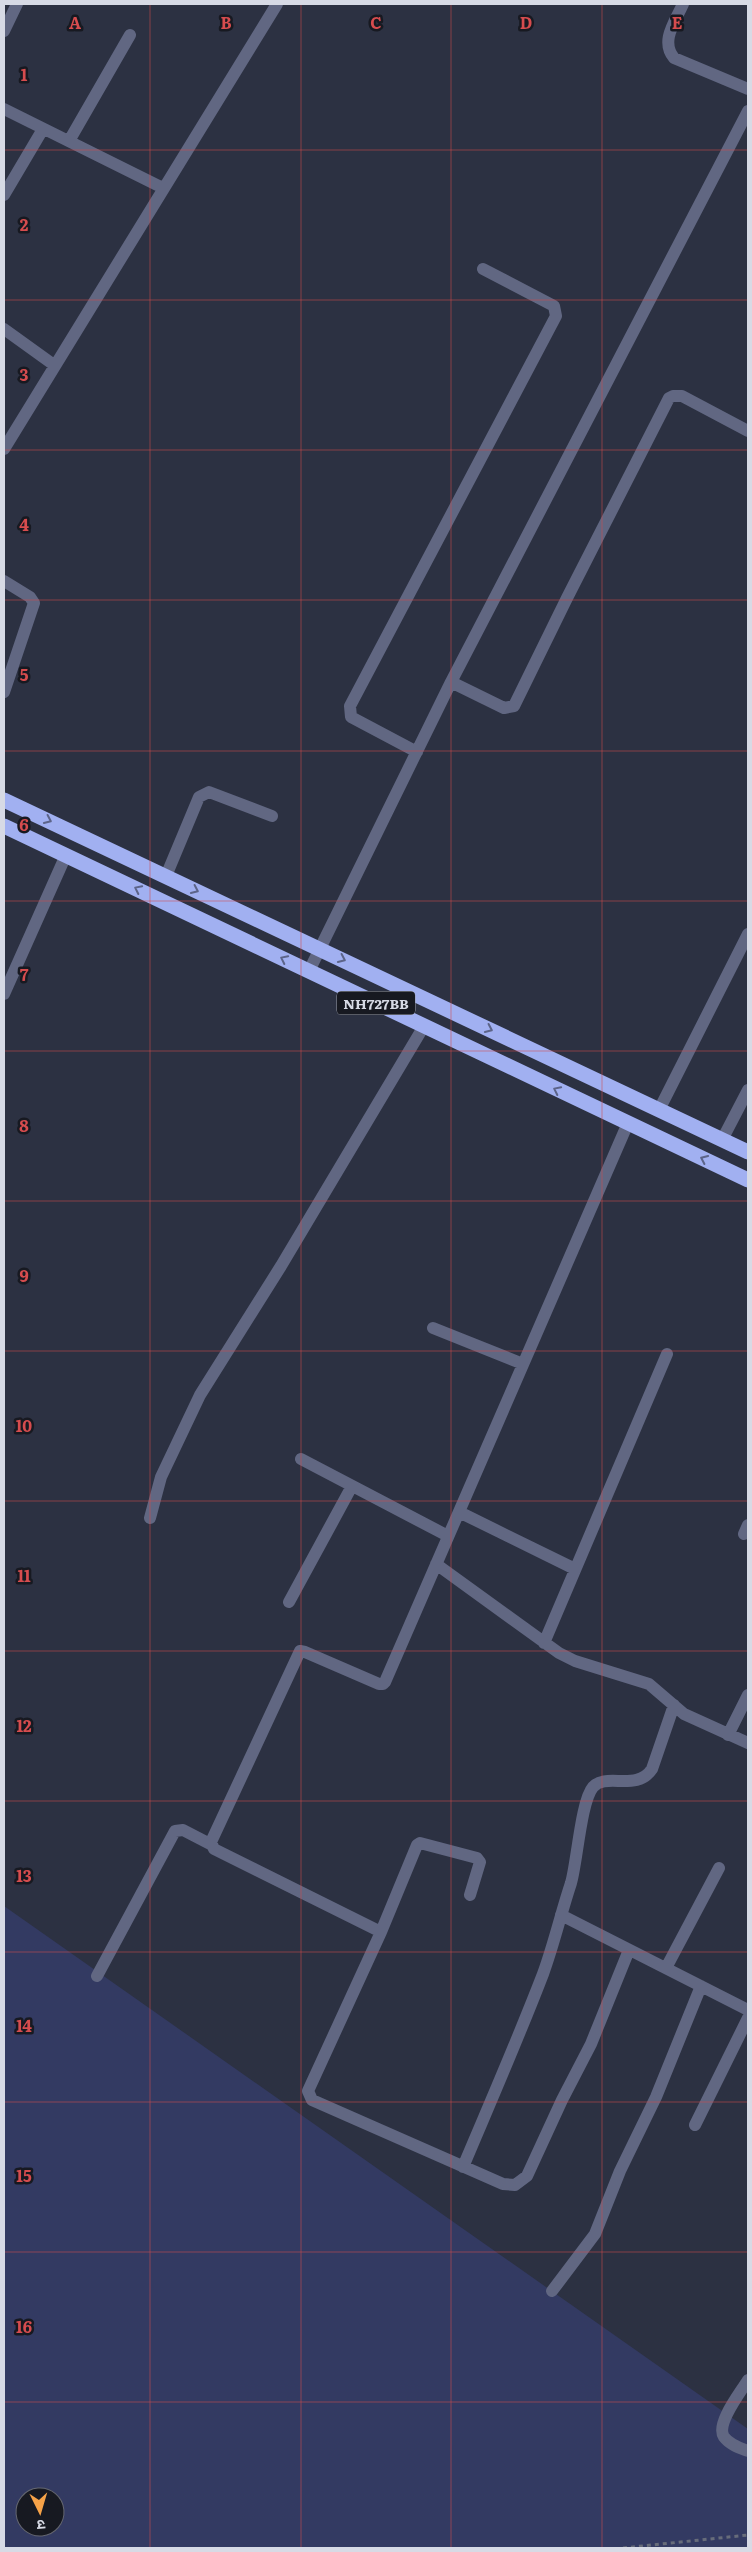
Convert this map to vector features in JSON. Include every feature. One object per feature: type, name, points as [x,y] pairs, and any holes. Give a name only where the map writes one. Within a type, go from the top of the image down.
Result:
[{"type":"highway","name":"NH727BB","points":[[4,800],[748,1152]]},
{"type":"highway","name":"NH727BB","points":[[4,826],[748,1180]]},
{"type":"street","points":[[4,31],[18,4]]},
{"type":"street","points":[[4,449],[162,188],[277,4]]},
{"type":"street","points":[[683,4],[666,42],[668,52],[674,58],[748,89]]},
{"type":"street","points":[[69,141],[130,34]]},
{"type":"street","points":[[4,109],[162,188]]},
{"type":"street","points":[[309,971],[452,682],[748,111]]},
{"type":"street","points":[[4,194],[43,129]]},
{"type":"street","points":[[417,752],[351,717],[350,706],[556,316],[554,306],[483,269]]},
{"type":"street","points":[[4,329],[54,365]]},
{"type":"street","points":[[452,682],[504,708],[514,706],[669,398],[682,396],[748,431]]},
{"type":"street","points":[[4,581],[30,597],[34,603],[4,692]]},
{"type":"street","points":[[166,876],[199,797],[204,793],[209,792],[272,816]]},
{"type":"street","points":[[4,994],[66,855]]},
{"type":"street","points":[[659,1110],[748,934]]},
{"type":"street","points":[[150,1518],[161,1477],[200,1395],[281,1266],[424,1026]]},
{"type":"street","points":[[722,1140],[748,1090]]},
{"type":"street","points":[[212,1845],[211,1842],[296,1655],[300,1651],[383,1684],[628,1123]]},
{"type":"street","points":[[433,1328],[523,1364]]},
{"type":"street","points":[[544,1643],[667,1354]]},
{"type":"street","points":[[302,1459],[448,1536]]},
{"type":"street","points":[[289,1602],[352,1486]]},
{"type":"street","points":[[459,1512],[575,1569]]},
{"type":"street","points":[[436,1564],[544,1643],[575,1661],[649,1684],[674,1705],[699,1722],[748,1743]]},
{"type":"street","points":[[728,1735],[748,1694]]},
{"type":"street","points":[[463,2167],[544,1971],[572,1879],[580,1833],[593,1787],[600,1783],[637,1781],[647,1777],[652,1770],[674,1705]]},
{"type":"street","points":[[98,1976],[175,1831],[183,1830],[255,1871],[380,1932]]},
{"type":"street","points":[[470,1895],[479,1860],[420,1843],[416,1845],[380,1932],[308,2091],[312,2100],[503,2184],[515,2185],[527,2176],[562,2100],[591,2044],[628,1950]]},
{"type":"street","points":[[666,1968],[719,1868]]},
{"type":"street","points":[[561,1915],[748,2010]]},
{"type":"street","points":[[552,2291],[595,2234],[620,2171],[656,2097],[701,1986]]},
{"type":"street","points":[[695,2125],[748,2018]]},
{"type":"street","points":[[748,2380],[726,2416],[722,2430],[724,2437],[733,2445],[748,2451]]},
{"type":"path","points":[[623,2548],[748,2535]]},
{"type":"shaded area","points":[[4,1906],[748,2429],[748,2548],[4,2548]]}]
